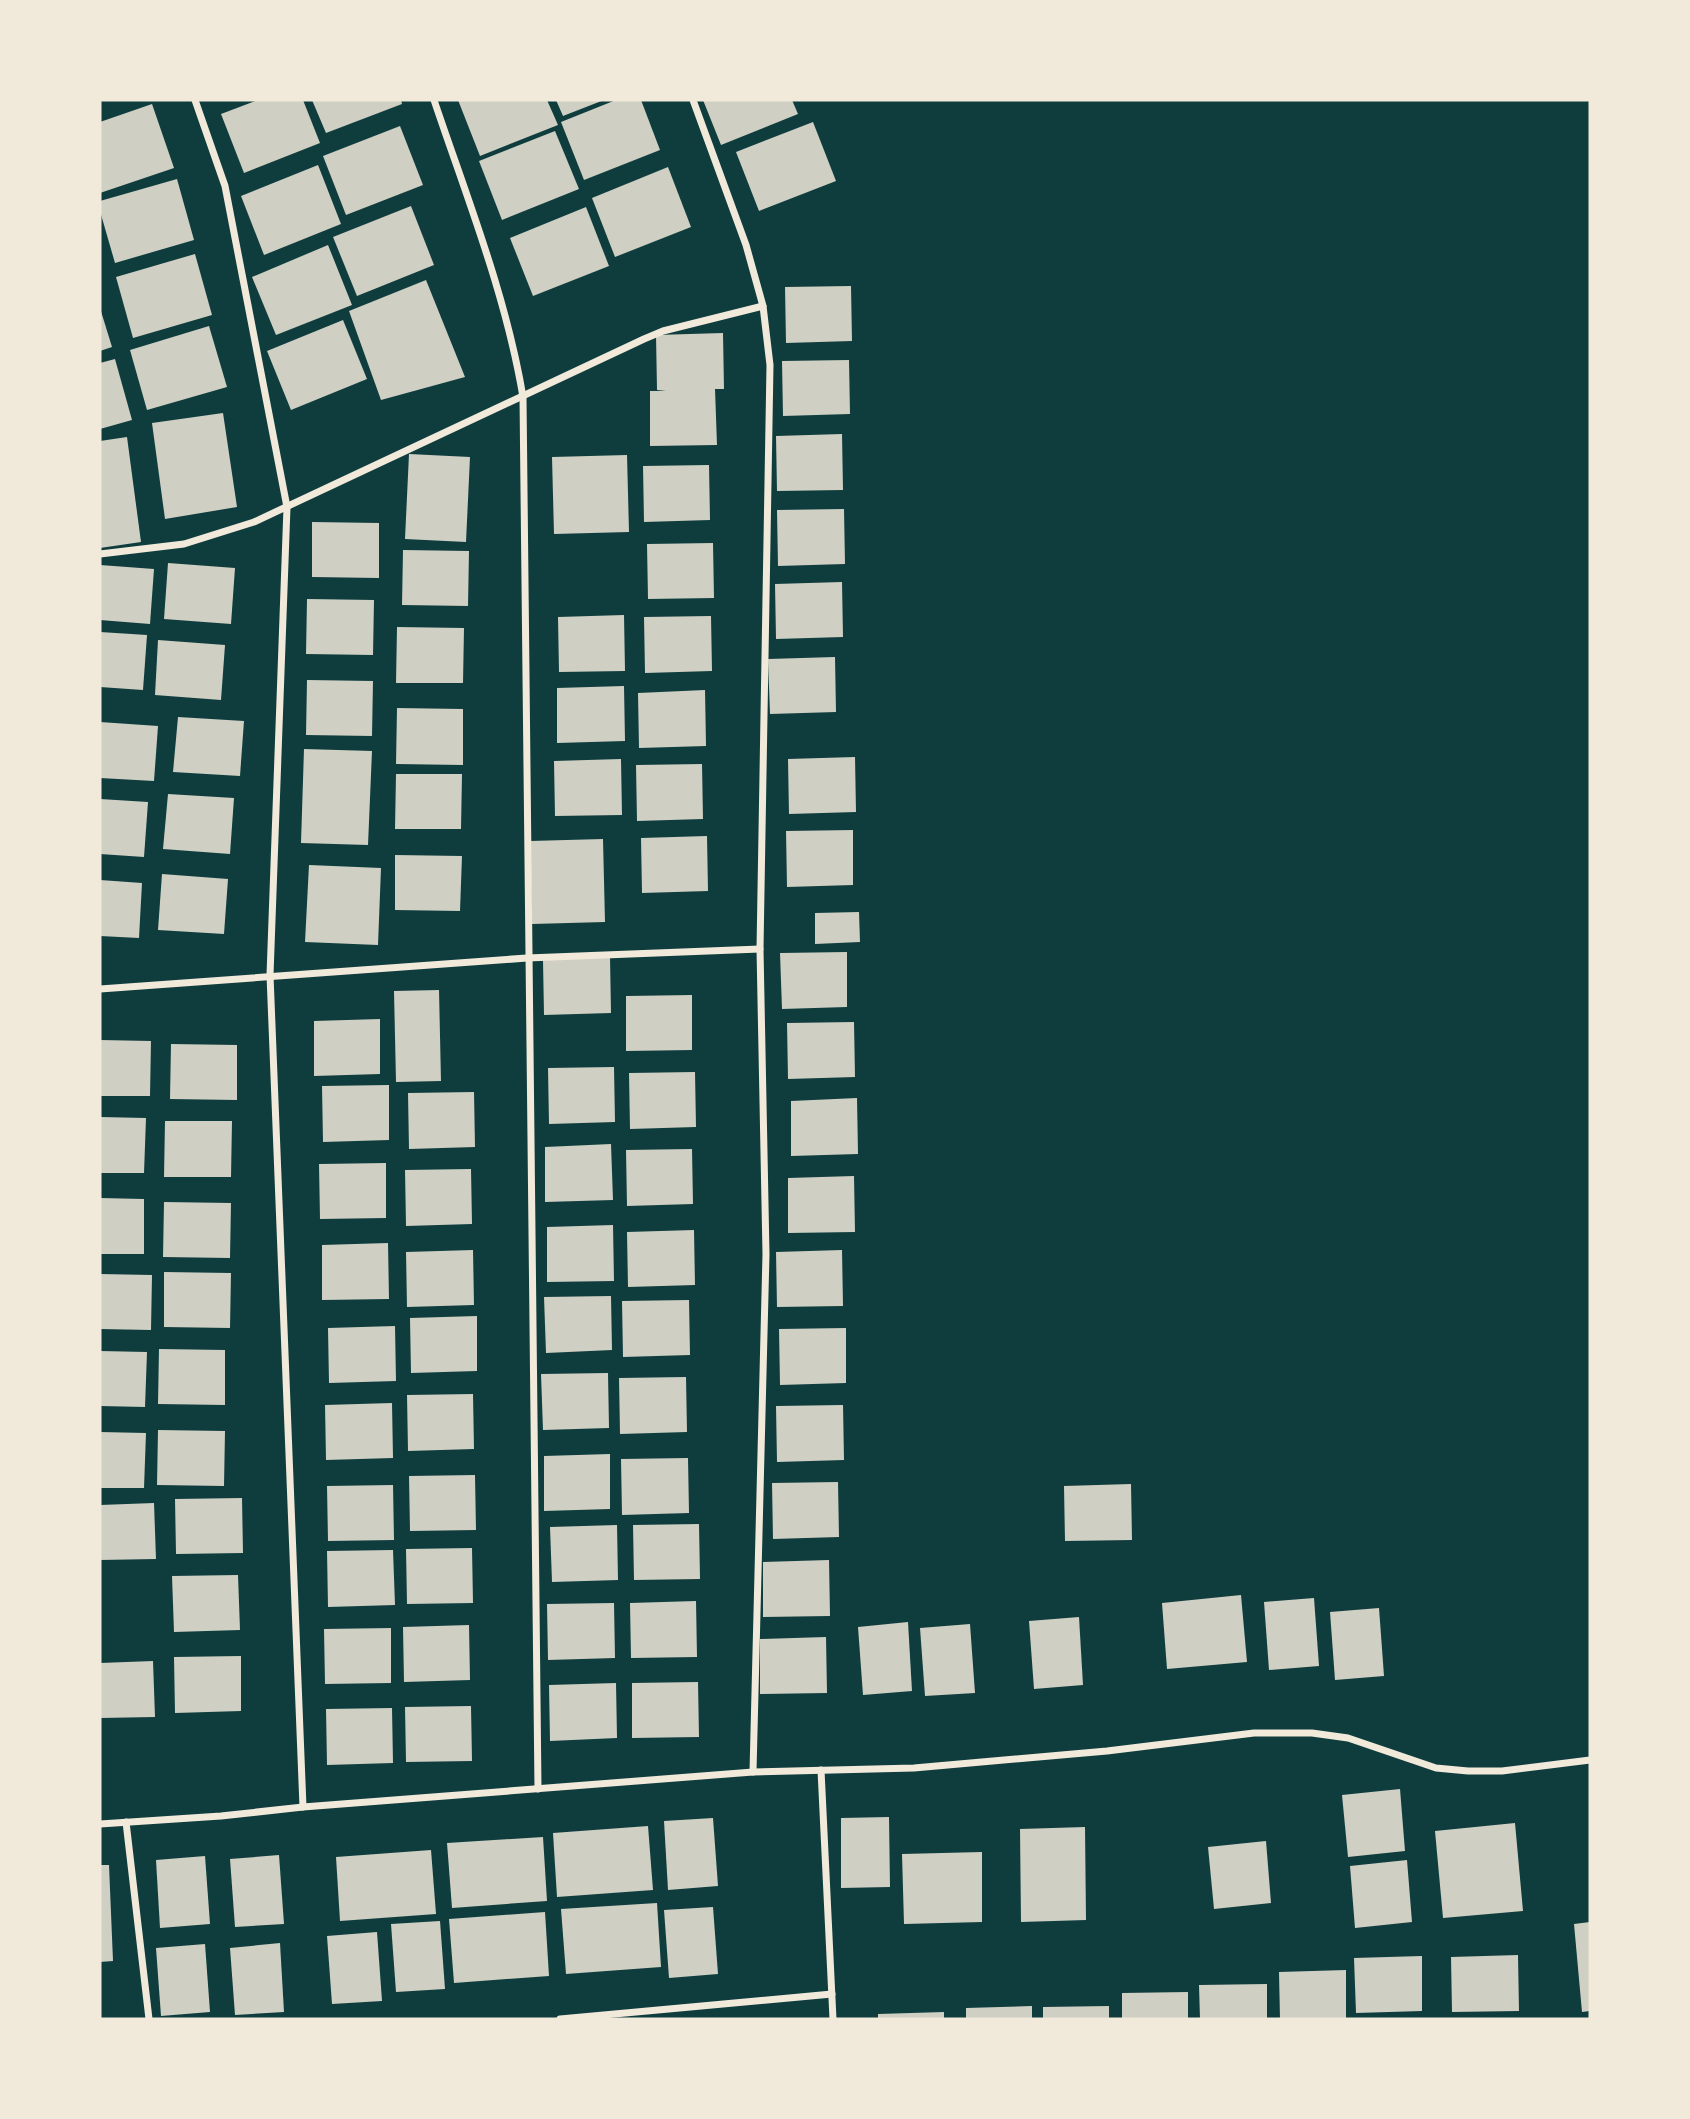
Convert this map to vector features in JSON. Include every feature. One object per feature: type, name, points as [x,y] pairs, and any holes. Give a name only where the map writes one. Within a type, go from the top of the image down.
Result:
[{"type":"street","points":[[195,100],[225,186],[287,507],[270,975],[303,1807]]},
{"type":"street","points":[[433,100],[496,283],[516,352],[523,397],[538,1789]]},
{"type":"street","points":[[693,100],[746,245],[763,306],[770,365],[760,949],[766,1254],[753,1772]]},
{"type":"street","points":[[100,554],[184,544],[254,522],[663,331],[763,306]]},
{"type":"street","points":[[100,989],[527,958],[760,949]]},
{"type":"street","points":[[100,1824],[753,1772],[914,1768],[1107,1751],[1254,1734],[1312,1733],[1348,1738],[1437,1768],[1468,1771],[1502,1771],[1590,1760]]},
{"type":"street","points":[[821,1770],[833,2019]]},
{"type":"street","points":[[125,1822],[149,2019]]},
{"type":"street","points":[[560,2019],[832,1994]]},
{"type":"building","points":[[258,100],[303,100],[320,143],[244,173],[221,114]]},
{"type":"building","points":[[312,100],[401,100],[402,104],[326,133]]},
{"type":"building","points":[[458,100],[547,100],[558,125],[480,156]]},
{"type":"building","points":[[556,100],[604,100],[563,116]]},
{"type":"building","points":[[616,100],[641,100],[660,150],[584,180],[561,122]]},
{"type":"building","points":[[703,100],[792,100],[798,114],[721,145]]},
{"type":"building","points":[[152,104],[174,168],[100,193],[100,122]]},
{"type":"building","points":[[813,122],[836,181],[759,211],[736,152]]},
{"type":"building","points":[[400,126],[423,185],[346,215],[323,156]]},
{"type":"building","points":[[555,131],[579,189],[502,220],[479,161]]},
{"type":"building","points":[[318,165],[341,224],[264,255],[241,196]]},
{"type":"building","points":[[668,167],[691,227],[615,257],[592,198]]},
{"type":"building","points":[[177,179],[194,240],[115,263],[100,211],[100,201]]},
{"type":"building","points":[[411,206],[434,265],[357,296],[333,237]]},
{"type":"building","points":[[586,207],[609,266],[533,296],[510,238]]},
{"type":"building","points":[[328,245],[352,305],[276,335],[252,277]]},
{"type":"building","points":[[195,254],[212,315],[133,338],[116,277]]},
{"type":"building","points":[[426,280],[465,377],[381,400],[349,311]]},
{"type":"building","points":[[851,286],[852,341],[786,343],[785,287]]},
{"type":"building","points":[[100,308],[112,347],[100,351]]},
{"type":"building","points":[[343,320],[367,379],[291,410],[267,351]]},
{"type":"building","points":[[209,326],[227,387],[147,410],[130,350]]},
{"type":"building","points":[[723,333],[724,389],[715,389],[717,445],[650,446],[650,391],[666,391],[657,390],[656,335]]},
{"type":"building","points":[[115,359],[132,420],[100,429],[100,363]]},
{"type":"building","points":[[849,360],[850,414],[783,416],[782,361]]},
{"type":"building","points":[[223,413],[237,507],[165,519],[152,423]]},
{"type":"building","points":[[842,434],[843,490],[777,491],[776,436]]},
{"type":"building","points":[[127,437],[141,542],[100,548],[100,441]]},
{"type":"building","points":[[409,454],[470,457],[466,542],[405,539]]},
{"type":"building","points":[[627,455],[629,532],[554,534],[552,457]]},
{"type":"building","points":[[709,465],[710,520],[644,522],[643,466]]},
{"type":"building","points":[[844,509],[845,564],[778,566],[777,510]]},
{"type":"building","points":[[312,522],[379,523],[379,578],[312,577]]},
{"type":"building","points":[[713,543],[714,598],[648,599],[647,544]]},
{"type":"building","points":[[403,550],[469,551],[468,606],[402,605]]},
{"type":"building","points":[[168,563],[235,568],[231,624],[164,619]]},
{"type":"building","points":[[100,565],[154,569],[150,624],[100,620]]},
{"type":"building","points":[[842,582],[843,637],[776,639],[775,584]]},
{"type":"building","points":[[307,599],[374,600],[373,655],[306,654]]},
{"type":"building","points":[[624,615],[625,671],[559,672],[558,617]]},
{"type":"building","points":[[711,616],[712,671],[645,673],[644,617]]},
{"type":"building","points":[[397,627],[464,628],[463,683],[396,683]]},
{"type":"building","points":[[100,632],[147,635],[143,690],[100,687]]},
{"type":"building","points":[[158,640],[225,645],[221,700],[155,695]]},
{"type":"building","points":[[835,657],[836,712],[770,714],[768,659]]},
{"type":"building","points":[[307,680],[373,681],[372,736],[306,735]]},
{"type":"building","points":[[624,686],[625,741],[557,743],[557,688]]},
{"type":"building","points":[[705,690],[706,746],[639,748],[638,693]]},
{"type":"building","points":[[397,708],[463,709],[463,765],[396,764]]},
{"type":"building","points":[[178,717],[244,721],[240,776],[173,772]]},
{"type":"building","points":[[100,722],[158,726],[154,781],[100,778]]},
{"type":"building","points":[[304,749],[372,751],[368,845],[301,843]]},
{"type":"building","points":[[855,757],[856,812],[789,814],[788,759]]},
{"type":"building","points":[[621,759],[622,815],[555,816],[554,761]]},
{"type":"building","points":[[702,764],[703,819],[637,821],[636,765]]},
{"type":"building","points":[[396,774],[462,774],[461,829],[395,829]]},
{"type":"building","points":[[168,794],[234,798],[230,854],[163,849]]},
{"type":"building","points":[[100,799],[148,802],[144,857],[100,854]]},
{"type":"building","points":[[853,830],[853,885],[787,887],[786,831]]},
{"type":"building","points":[[707,836],[708,891],[642,893],[641,838]]},
{"type":"building","points":[[603,839],[605,922],[532,924],[530,841]]},
{"type":"building","points":[[395,855],[462,856],[460,911],[395,910]]},
{"type":"building","points":[[309,865],[381,868],[378,945],[305,942]]},
{"type":"building","points":[[162,874],[228,879],[224,934],[158,930]]},
{"type":"building","points":[[100,880],[142,883],[139,938],[100,936]]},
{"type":"building","points":[[859,912],[860,942],[815,944],[815,913]]},
{"type":"building","points":[[847,952],[847,1007],[782,1009],[780,953]]},
{"type":"building","points":[[610,957],[611,1013],[544,1015],[543,960]]},
{"type":"building","points":[[439,990],[441,1081],[396,1082],[394,991]]},
{"type":"building","points":[[692,995],[692,1050],[626,1051],[626,996]]},
{"type":"building","points":[[380,1019],[380,1074],[314,1076],[314,1021]]},
{"type":"building","points":[[854,1022],[855,1077],[788,1079],[787,1023]]},
{"type":"building","points":[[100,1040],[151,1041],[150,1096],[100,1096]]},
{"type":"building","points":[[171,1044],[237,1045],[237,1100],[170,1099]]},
{"type":"building","points":[[614,1067],[615,1122],[549,1124],[548,1068]]},
{"type":"building","points":[[695,1072],[696,1127],[630,1129],[629,1073]]},
{"type":"building","points":[[389,1085],[389,1140],[323,1142],[322,1086]]},
{"type":"building","points":[[474,1092],[475,1147],[409,1149],[408,1093]]},
{"type":"building","points":[[857,1098],[858,1154],[791,1156],[791,1101]]},
{"type":"building","points":[[100,1117],[146,1118],[144,1173],[100,1173]]},
{"type":"building","points":[[165,1121],[232,1121],[231,1177],[164,1177]]},
{"type":"building","points":[[611,1144],[613,1200],[545,1202],[545,1147]]},
{"type":"building","points":[[692,1149],[693,1204],[627,1206],[626,1150]]},
{"type":"building","points":[[386,1163],[386,1218],[320,1219],[319,1164]]},
{"type":"building","points":[[471,1169],[472,1224],[406,1226],[405,1170]]},
{"type":"building","points":[[854,1176],[855,1232],[788,1233],[788,1178]]},
{"type":"building","points":[[100,1198],[144,1199],[144,1254],[100,1254]]},
{"type":"building","points":[[164,1202],[231,1203],[230,1258],[163,1257]]},
{"type":"building","points":[[613,1225],[614,1281],[547,1282],[547,1227]]},
{"type":"building","points":[[694,1230],[695,1285],[628,1287],[627,1232]]},
{"type":"building","points":[[388,1243],[389,1299],[322,1300],[322,1245]]},
{"type":"building","points":[[473,1250],[474,1305],[407,1307],[406,1252]]},
{"type":"building","points":[[842,1250],[843,1306],[777,1307],[776,1252]]},
{"type":"building","points":[[164,1272],[231,1273],[230,1328],[164,1327]]},
{"type":"building","points":[[100,1274],[152,1275],[151,1330],[100,1329]]},
{"type":"building","points":[[611,1296],[612,1350],[546,1353],[544,1297]]},
{"type":"building","points":[[689,1300],[690,1355],[623,1357],[622,1301]]},
{"type":"building","points":[[477,1316],[477,1371],[411,1373],[410,1318]]},
{"type":"building","points":[[395,1326],[396,1381],[329,1383],[328,1328]]},
{"type":"building","points":[[846,1328],[846,1383],[780,1385],[779,1329]]},
{"type":"building","points":[[159,1349],[225,1350],[225,1405],[158,1404]]},
{"type":"building","points":[[100,1351],[147,1352],[145,1407],[100,1406]]},
{"type":"building","points":[[608,1373],[609,1428],[543,1430],[541,1374]]},
{"type":"building","points":[[686,1377],[687,1432],[620,1434],[619,1378]]},
{"type":"building","points":[[473,1394],[474,1449],[408,1451],[407,1395]]},
{"type":"building","points":[[392,1403],[393,1458],[326,1460],[325,1405]]},
{"type":"building","points":[[843,1405],[844,1460],[777,1462],[776,1406]]},
{"type":"building","points":[[158,1430],[225,1431],[224,1486],[157,1485]]},
{"type":"building","points":[[100,1432],[146,1433],[144,1488],[100,1488]]},
{"type":"building","points":[[610,1454],[610,1509],[544,1511],[544,1456]]},
{"type":"building","points":[[688,1458],[689,1513],[622,1515],[621,1459]]},
{"type":"building","points":[[475,1475],[476,1530],[410,1531],[409,1476]]},
{"type":"building","points":[[838,1482],[839,1537],[773,1539],[772,1483]]},
{"type":"building","points":[[1131,1484],[1132,1540],[1065,1541],[1064,1486]]},
{"type":"building","points":[[393,1485],[394,1540],[328,1541],[327,1486]]},
{"type":"building","points":[[242,1498],[243,1553],[176,1554],[175,1499]]},
{"type":"building","points":[[154,1503],[156,1559],[100,1560],[100,1505]]},
{"type":"building","points":[[699,1524],[700,1579],[634,1580],[633,1525]]},
{"type":"building","points":[[617,1525],[618,1580],[552,1582],[550,1527]]},
{"type":"building","points":[[472,1548],[473,1603],[407,1604],[406,1549]]},
{"type":"building","points":[[393,1550],[395,1605],[328,1607],[327,1551]]},
{"type":"building","points":[[829,1560],[830,1616],[763,1617],[763,1562]]},
{"type":"building","points":[[238,1575],[240,1630],[174,1632],[172,1576]]},
{"type":"building","points":[[1241,1595],[1247,1662],[1167,1669],[1162,1603]]},
{"type":"building","points":[[1314,1598],[1319,1666],[1269,1670],[1264,1602]]},
{"type":"building","points":[[696,1601],[697,1657],[631,1658],[630,1603]]},
{"type":"building","points":[[614,1603],[615,1658],[548,1660],[547,1604]]},
{"type":"building","points":[[1379,1608],[1384,1676],[1335,1680],[1330,1612]]},
{"type":"building","points":[[1079,1617],[1083,1685],[1034,1689],[1029,1621]]},
{"type":"building","points":[[908,1622],[912,1691],[863,1695],[858,1627]]},
{"type":"building","points":[[970,1624],[975,1693],[925,1696],[920,1628]]},
{"type":"building","points":[[469,1625],[470,1680],[404,1682],[403,1627]]},
{"type":"building","points":[[391,1628],[391,1683],[325,1684],[324,1629]]},
{"type":"building","points":[[826,1637],[827,1693],[760,1694],[760,1639]]},
{"type":"building","points":[[241,1656],[241,1711],[175,1713],[174,1657]]},
{"type":"building","points":[[153,1661],[155,1717],[100,1718],[100,1663]]},
{"type":"building","points":[[698,1682],[699,1737],[632,1738],[632,1683]]},
{"type":"building","points":[[616,1683],[617,1738],[550,1741],[549,1685]]},
{"type":"building","points":[[471,1706],[472,1761],[406,1762],[405,1707]]},
{"type":"building","points":[[392,1708],[393,1763],[327,1765],[326,1709]]},
{"type":"building","points":[[1400,1789],[1405,1851],[1348,1857],[1342,1795]]},
{"type":"building","points":[[889,1817],[890,1887],[841,1888],[841,1818]]},
{"type":"building","points":[[713,1818],[718,1886],[668,1890],[664,1821]]},
{"type":"building","points":[[1515,1823],[1523,1911],[1443,1918],[1435,1831]]},
{"type":"building","points":[[648,1826],[653,1890],[557,1897],[553,1833]]},
{"type":"building","points":[[1085,1827],[1086,1920],[1021,1922],[1020,1829]]},
{"type":"building","points":[[543,1837],[547,1901],[452,1908],[447,1843]]},
{"type":"building","points":[[1266,1841],[1271,1903],[1214,1909],[1208,1847]]},
{"type":"building","points":[[431,1850],[436,1914],[340,1921],[336,1857]]},
{"type":"building","points":[[982,1852],[982,1922],[904,1924],[902,1854]]},
{"type":"building","points":[[279,1855],[284,1924],[235,1927],[230,1859]]},
{"type":"building","points":[[205,1856],[210,1924],[160,1928],[156,1860]]},
{"type":"building","points":[[1407,1860],[1412,1922],[1355,1928],[1350,1866]]},
{"type":"building","points":[[100,1865],[109,1865],[113,1961],[100,1962]]},
{"type":"building","points":[[657,1903],[661,1967],[566,1974],[561,1909]]},
{"type":"building","points":[[713,1907],[718,1974],[669,1978],[664,1910]]},
{"type":"building","points":[[545,1912],[549,1976],[454,1983],[449,1919]]},
{"type":"building","points":[[440,1921],[445,1989],[396,1992],[391,1924]]},
{"type":"building","points":[[1590,1922],[1590,2011],[1582,2012],[1574,1924]]},
{"type":"building","points":[[377,1932],[382,2001],[332,2004],[327,1936]]},
{"type":"building","points":[[280,1943],[284,2012],[235,2015],[230,1948]]},
{"type":"building","points":[[205,1944],[210,2012],[161,2016],[156,1948]]},
{"type":"building","points":[[1518,1955],[1519,2011],[1452,2012],[1451,1957]]},
{"type":"building","points":[[1422,1956],[1422,2011],[1356,2013],[1354,1958]]},
{"type":"building","points":[[1346,1970],[1346,2019],[1280,2019],[1279,1972]]},
{"type":"building","points":[[1267,1984],[1267,2019],[1200,2019],[1199,1985]]},
{"type":"building","points":[[1188,1992],[1188,2019],[1122,2019],[1122,1993]]},
{"type":"building","points":[[1032,2006],[1032,2019],[966,2019],[966,2008]]},
{"type":"building","points":[[1109,2006],[1109,2019],[1043,2019],[1043,2007]]},
{"type":"building","points":[[944,2012],[944,2019],[878,2019],[878,2014]]}]
